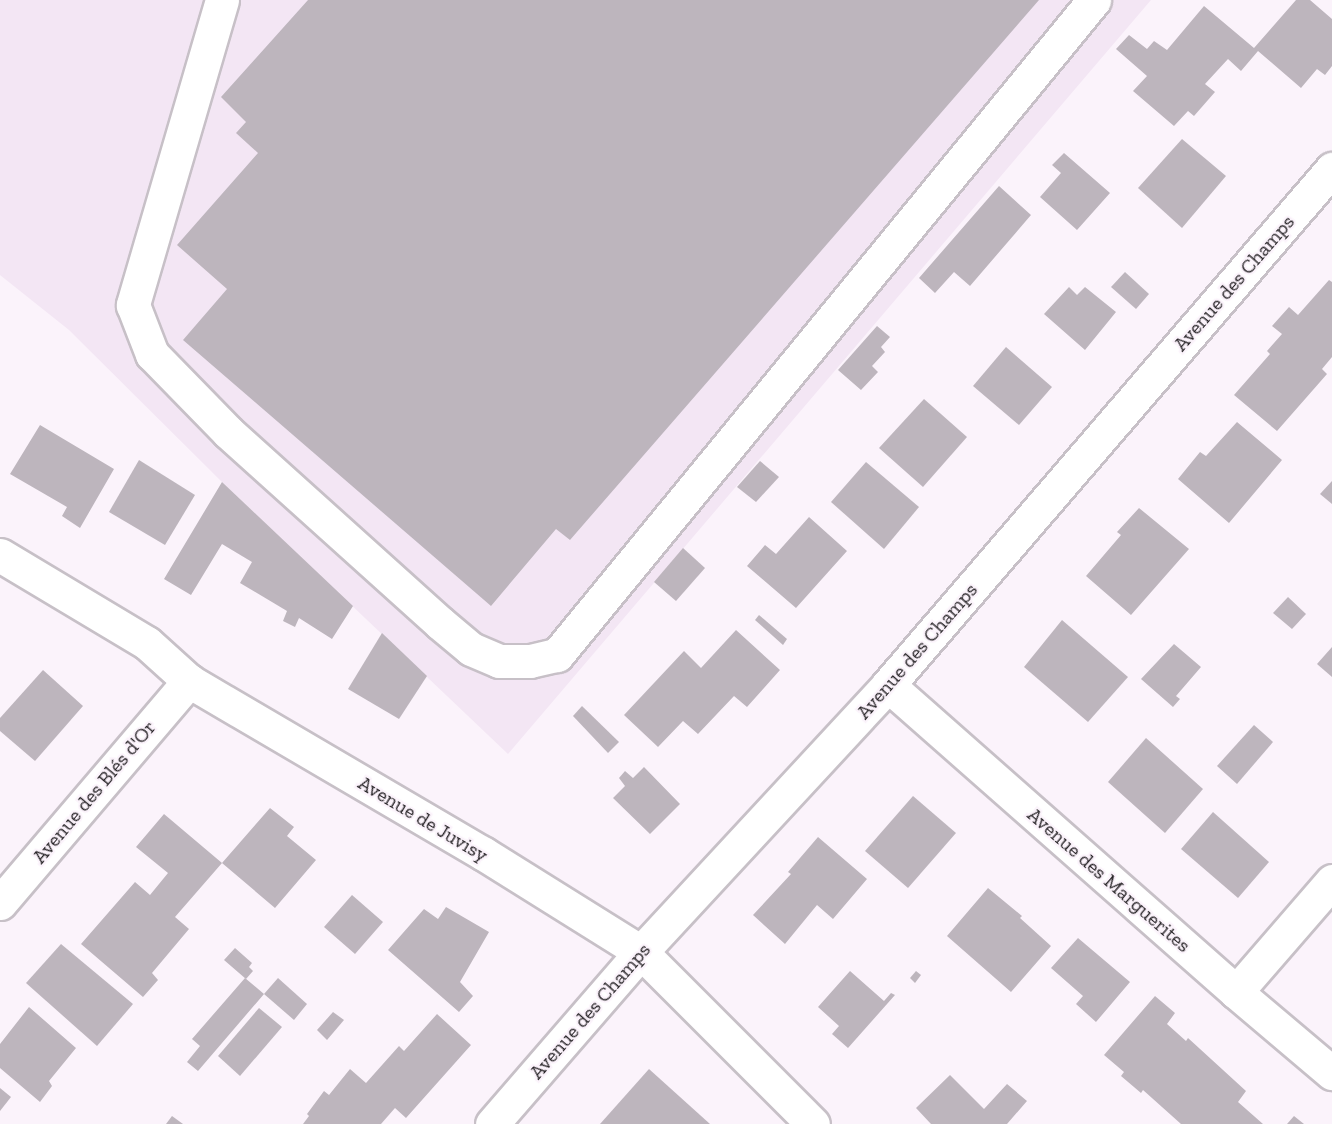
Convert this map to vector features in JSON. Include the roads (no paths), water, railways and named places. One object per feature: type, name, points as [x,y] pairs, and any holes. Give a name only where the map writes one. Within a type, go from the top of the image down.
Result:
[{"type":"street","points":[[222,0],[133,305],[152,354],[228,432],[440,623],[471,649],[499,661],[530,661],[557,655],[1094,0]]},
{"type":"street","name":"Avenue des Champs","points":[[492,1124],[641,952],[888,685],[1332,169]]},
{"type":"street","name":"Avenue de Juvisy","points":[[0,555],[147,643],[189,681],[484,854],[641,952],[813,1124]]},
{"type":"street","name":"Avenue des Blés d'Or","points":[[0,903],[189,681]]},
{"type":"street","name":"Avenue des Marguerites","points":[[888,685],[1236,992],[1332,1073]]},
{"type":"street","points":[[1236,992],[1332,881]]}]
